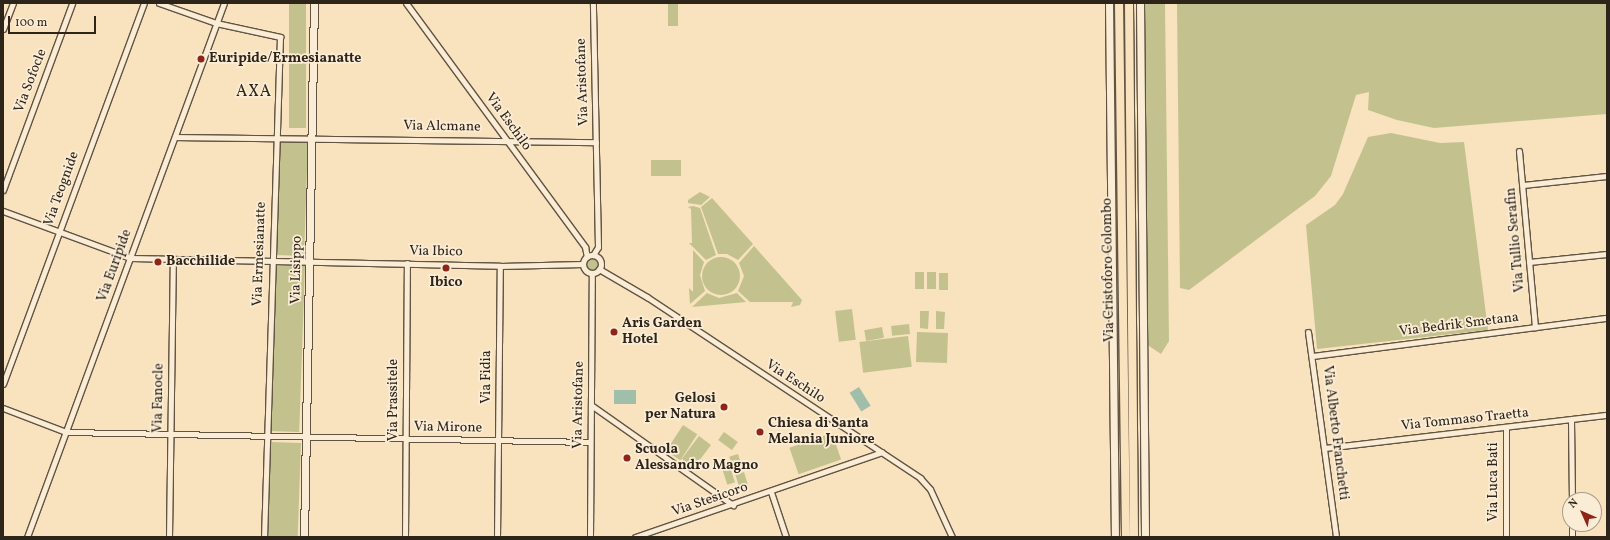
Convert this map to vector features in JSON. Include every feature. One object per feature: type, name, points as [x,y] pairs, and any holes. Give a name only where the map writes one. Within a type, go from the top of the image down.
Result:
[{"type":"main road","name":"Via Cristoforo Colombo","points":[[1119,3],[1126,537]]},
{"type":"main road","name":"Via Cristoforo Colombo","points":[[1129,3],[1134,537]]},
{"type":"street","points":[[3,29],[13,3]]},
{"type":"street","name":"Via Sofocle","points":[[3,190],[72,3]]},
{"type":"street","name":"Via Teognide","points":[[3,384],[144,3]]},
{"type":"street","points":[[159,3],[216,23]]},
{"type":"street","name":"Via Euripide","points":[[27,537],[224,3]]},
{"type":"street","name":"Via Lisippo","points":[[304,537],[311,263],[314,3]]},
{"type":"street","name":"Via Eschilo","points":[[406,3],[585,247],[590,256]]},
{"type":"street","name":"Via Aristofane","points":[[590,256],[598,248],[593,3]]},
{"type":"street","name":"Via Cristoforo Colombo","points":[[1109,3],[1115,537]]},
{"type":"street","points":[[1140,3],[1145,537]]},
{"type":"street","name":"Via Ermesianatte","points":[[216,23],[280,37],[271,261],[264,537]]},
{"type":"street","name":"Via Alcmane","points":[[175,137],[596,142]]},
{"type":"street","name":"Via Tullio Serafin","points":[[1519,151],[1535,327]]},
{"type":"street","points":[[1523,185],[1607,176]]},
{"type":"street","name":"Via Ibico","points":[[3,211],[130,258],[500,266],[583,264]]},
{"type":"street","points":[[1529,262],[1607,254]]},
{"type":"street","points":[[590,256],[599,259],[599,269],[592,273],[585,270],[583,264],[590,256]]},
{"type":"street","name":"Via Fanocle","points":[[169,537],[173,259]]},
{"type":"street","name":"Via Prassitele","points":[[405,537],[407,264]]},
{"type":"street","name":"Via Fidia","points":[[497,537],[500,266]]},
{"type":"street","name":"Via Eschilo","points":[[599,269],[647,297],[882,452],[927,485],[952,537]]},
{"type":"street","name":"Via Aristofane","points":[[590,537],[592,273]]},
{"type":"street","name":"Via Bedrik Smetana","points":[[1313,356],[1607,318]]},
{"type":"street","name":"Via Alberto Franchetti","points":[[1308,332],[1313,356],[1336,537]]},
{"type":"street","points":[[591,405],[733,505]]},
{"type":"street","points":[[3,408],[66,432]]},
{"type":"street","name":"Via Tommaso Traetta","points":[[1325,448],[1607,416]]},
{"type":"street","points":[[1571,420],[1572,492]]},
{"type":"street","name":"Via Luca Bati","points":[[1506,428],[1506,537]]},
{"type":"street","name":"Via Mirone","points":[[66,432],[590,442]]},
{"type":"street","name":"Via Stesicoro","points":[[635,537],[733,505],[882,452]]},
{"type":"street","points":[[770,492],[786,537]]},
{"type":"shaded area","points":[[289,3],[306,3],[306,128],[289,128]]},
{"type":"shaded area","points":[[1143,3],[1165,3],[1169,341],[1161,354],[1146,344]]},
{"type":"shaded area","points":[[1177,3],[1607,3],[1607,114],[1434,128],[1397,120],[1368,110],[1369,92],[1356,95],[1331,176],[1315,196],[1189,290],[1180,288]]},
{"type":"shaded area","points":[[668,4],[678,4],[678,26],[668,26]]},
{"type":"shaded area","points":[[1391,133],[1440,143],[1464,142],[1488,330],[1317,349],[1306,225],[1335,205],[1343,194],[1368,137]]},
{"type":"shaded area","points":[[279,141],[308,142],[304,256],[275,255]]},
{"type":"shaded area","points":[[651,160],[681,160],[681,176],[651,176]]},
{"type":"shaded area","points":[[700,192],[710,197],[701,205],[688,203],[688,200]]},
{"type":"shaded area","points":[[712,198],[753,244],[738,260],[727,254],[718,254],[701,207]]},
{"type":"shaded area","points":[[693,206],[700,208],[716,255],[706,260],[689,243],[692,243],[691,209],[688,207]]},
{"type":"shaded area","points":[[754,246],[802,300],[800,305],[791,307],[793,302],[750,302],[738,291],[744,276],[739,263]]},
{"type":"shaded area","points":[[693,250],[704,262],[700,275],[705,291],[690,304],[689,288],[693,292]]},
{"type":"shaded area","points":[[721,257],[734,263],[740,276],[734,289],[721,295],[708,289],[702,276],[708,263]]},
{"type":"shaded area","points":[[594,259],[597,260],[597,270],[590,271],[587,270],[586,263],[587,260]]},
{"type":"shaded area","points":[[273,265],[305,266],[299,432],[267,431]]},
{"type":"shaded area","points":[[915,272],[924,272],[924,289],[915,289]]},
{"type":"shaded area","points":[[927,272],[936,272],[936,289],[927,289]]},
{"type":"shaded area","points":[[939,273],[948,273],[948,290],[939,290]]},
{"type":"shaded area","points":[[707,293],[719,298],[737,293],[746,302],[692,307]]},
{"type":"shaded area","points":[[852,309],[856,340],[839,342],[835,311]]},
{"type":"shaded area","points":[[920,311],[929,311],[928,329],[920,328]]},
{"type":"shaded area","points":[[936,311],[945,312],[944,329],[936,329]]},
{"type":"shaded area","points":[[909,324],[910,334],[892,336],[891,326]]},
{"type":"shaded area","points":[[882,327],[884,338],[866,341],[864,330]]},
{"type":"shaded area","points":[[917,332],[948,333],[947,363],[916,362]]},
{"type":"shaded area","points":[[908,336],[912,367],[863,373],[859,342]]},
{"type":"shaded area","points":[[859,387],[871,406],[861,411],[850,393]]},
{"type":"shaded area","points":[[614,390],[636,390],[636,404],[614,404]]},
{"type":"shaded area","points":[[683,425],[697,434],[680,460],[666,451]]},
{"type":"shaded area","points":[[724,432],[738,442],[732,450],[718,440]]},
{"type":"shaded area","points":[[832,433],[841,459],[799,474],[789,448]]},
{"type":"shaded area","points":[[699,436],[711,445],[692,470],[680,461]]},
{"type":"shaded area","points":[[271,442],[301,443],[298,537],[268,537]]},
{"type":"shaded area","points":[[738,454],[743,470],[734,473],[729,457]]},
{"type":"shaded area","points":[[730,467],[735,482],[727,485],[722,469]]},
{"type":"shaded area","points":[[744,472],[749,488],[740,491],[735,475]]},
{"type":"place","name":"Euripide/Ermesianatte","points":[[201,59]]},
{"type":"place","name":"Bacchilide","points":[[158,262]]},
{"type":"place","name":"Ibico","points":[[446,268]]},
{"type":"place","name":"Aris Garden Hotel","points":[[614,332]]},
{"type":"place","name":"Gelosi per Natura","points":[[724,407]]},
{"type":"place","name":"Chiesa di Santa Melania Juniore","points":[[760,432]]},
{"type":"place","name":"Scuola Alessandro Magno","points":[[627,458]]},
{"type":"district","name":"AXA","points":[[254,92]]}]
